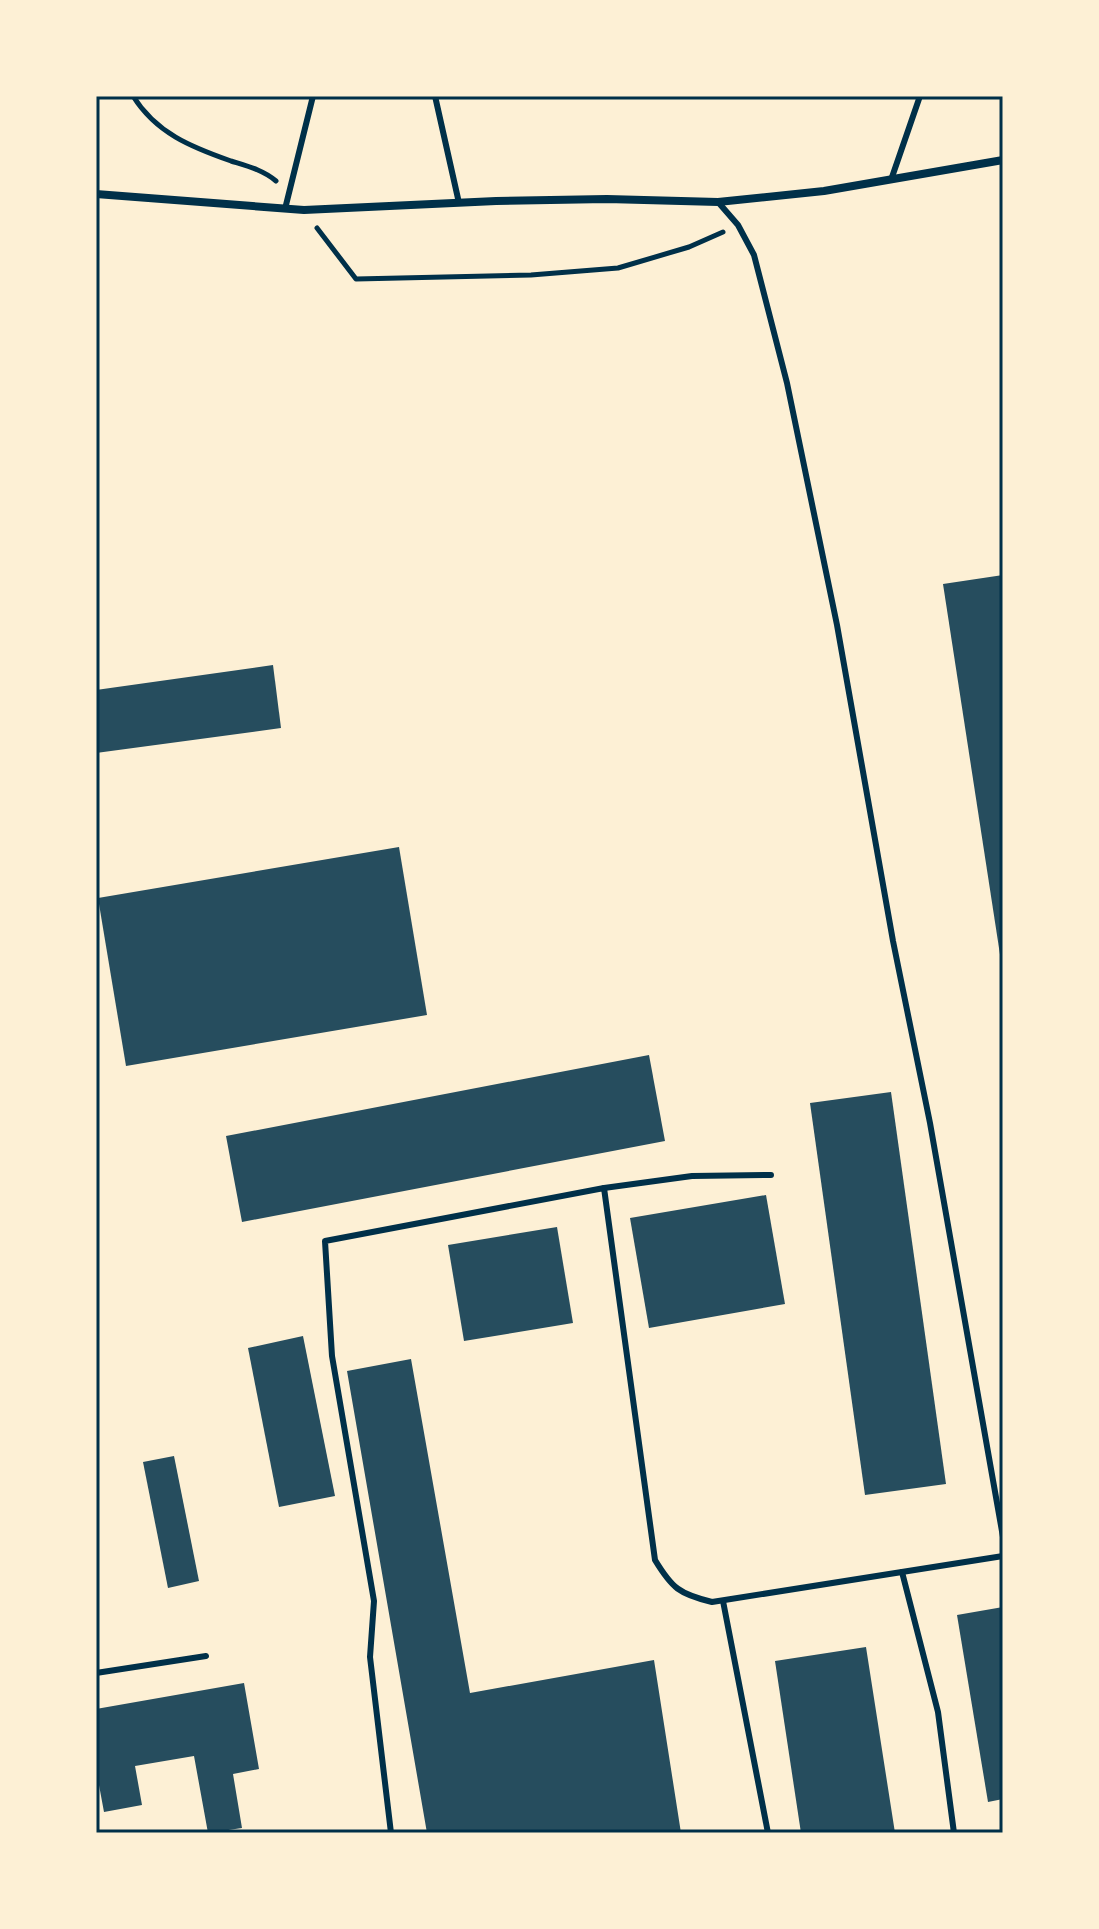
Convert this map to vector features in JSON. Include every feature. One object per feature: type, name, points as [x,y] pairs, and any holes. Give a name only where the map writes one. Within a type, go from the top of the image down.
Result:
[{"type":"street","points":[[96,194],[304,210],[607,199],[718,202],[824,191],[1003,160]]},
{"type":"lane","points":[[285,209],[313,96]]},
{"type":"lane","points":[[435,96],[459,203]]},
{"type":"lane","points":[[891,180],[920,96]]},
{"type":"lane","points":[[718,202],[738,225],[754,255],[787,383],[831,594],[893,941],[930,1123],[1003,1537]]},
{"type":"lane","points":[[391,1833],[370,1657],[374,1601],[332,1356],[325,1241],[604,1188],[692,1176],[771,1175]]},
{"type":"lane","points":[[604,1188],[655,1560],[669,1583],[690,1597],[712,1602],[1003,1556]]},
{"type":"lane","points":[[902,1572],[938,1712],[954,1833]]},
{"type":"lane","points":[[723,1601],[768,1833]]},
{"type":"lane","points":[[96,1673],[206,1656]]},
{"type":"path","points":[[133,96],[150,120],[171,136],[204,152],[266,173],[289,194]]},
{"type":"path","points":[[304,210],[356,279],[531,275],[618,268],[689,247],[738,225]]},
{"type":"building","points":[[1003,575],[1003,961],[1001,961],[943,584]]},
{"type":"building","points":[[273,665],[281,728],[96,753],[96,690]]},
{"type":"building","points":[[399,847],[427,1015],[126,1066],[98,898]]},
{"type":"building","points":[[649,1055],[665,1141],[242,1222],[226,1136]]},
{"type":"building","points":[[891,1092],[946,1484],[865,1495],[810,1103]]},
{"type":"building","points":[[766,1195],[785,1304],[649,1328],[630,1218]]},
{"type":"building","points":[[557,1227],[573,1323],[464,1341],[448,1245]]},
{"type":"building","points":[[303,1336],[335,1496],[279,1507],[248,1348]]},
{"type":"building","points":[[411,1359],[470,1693],[654,1660],[681,1833],[427,1833],[347,1371]]},
{"type":"building","points":[[174,1456],[199,1581],[168,1588],[143,1462]]},
{"type":"building","points":[[1003,1607],[1003,1799],[988,1802],[957,1615]]},
{"type":"building","points":[[866,1647],[895,1833],[801,1833],[775,1661]]},
{"type":"building","points":[[244,1683],[259,1769],[233,1774],[242,1828],[208,1833],[194,1756],[135,1766],[142,1805],[104,1812],[96,1769],[96,1709]]}]
